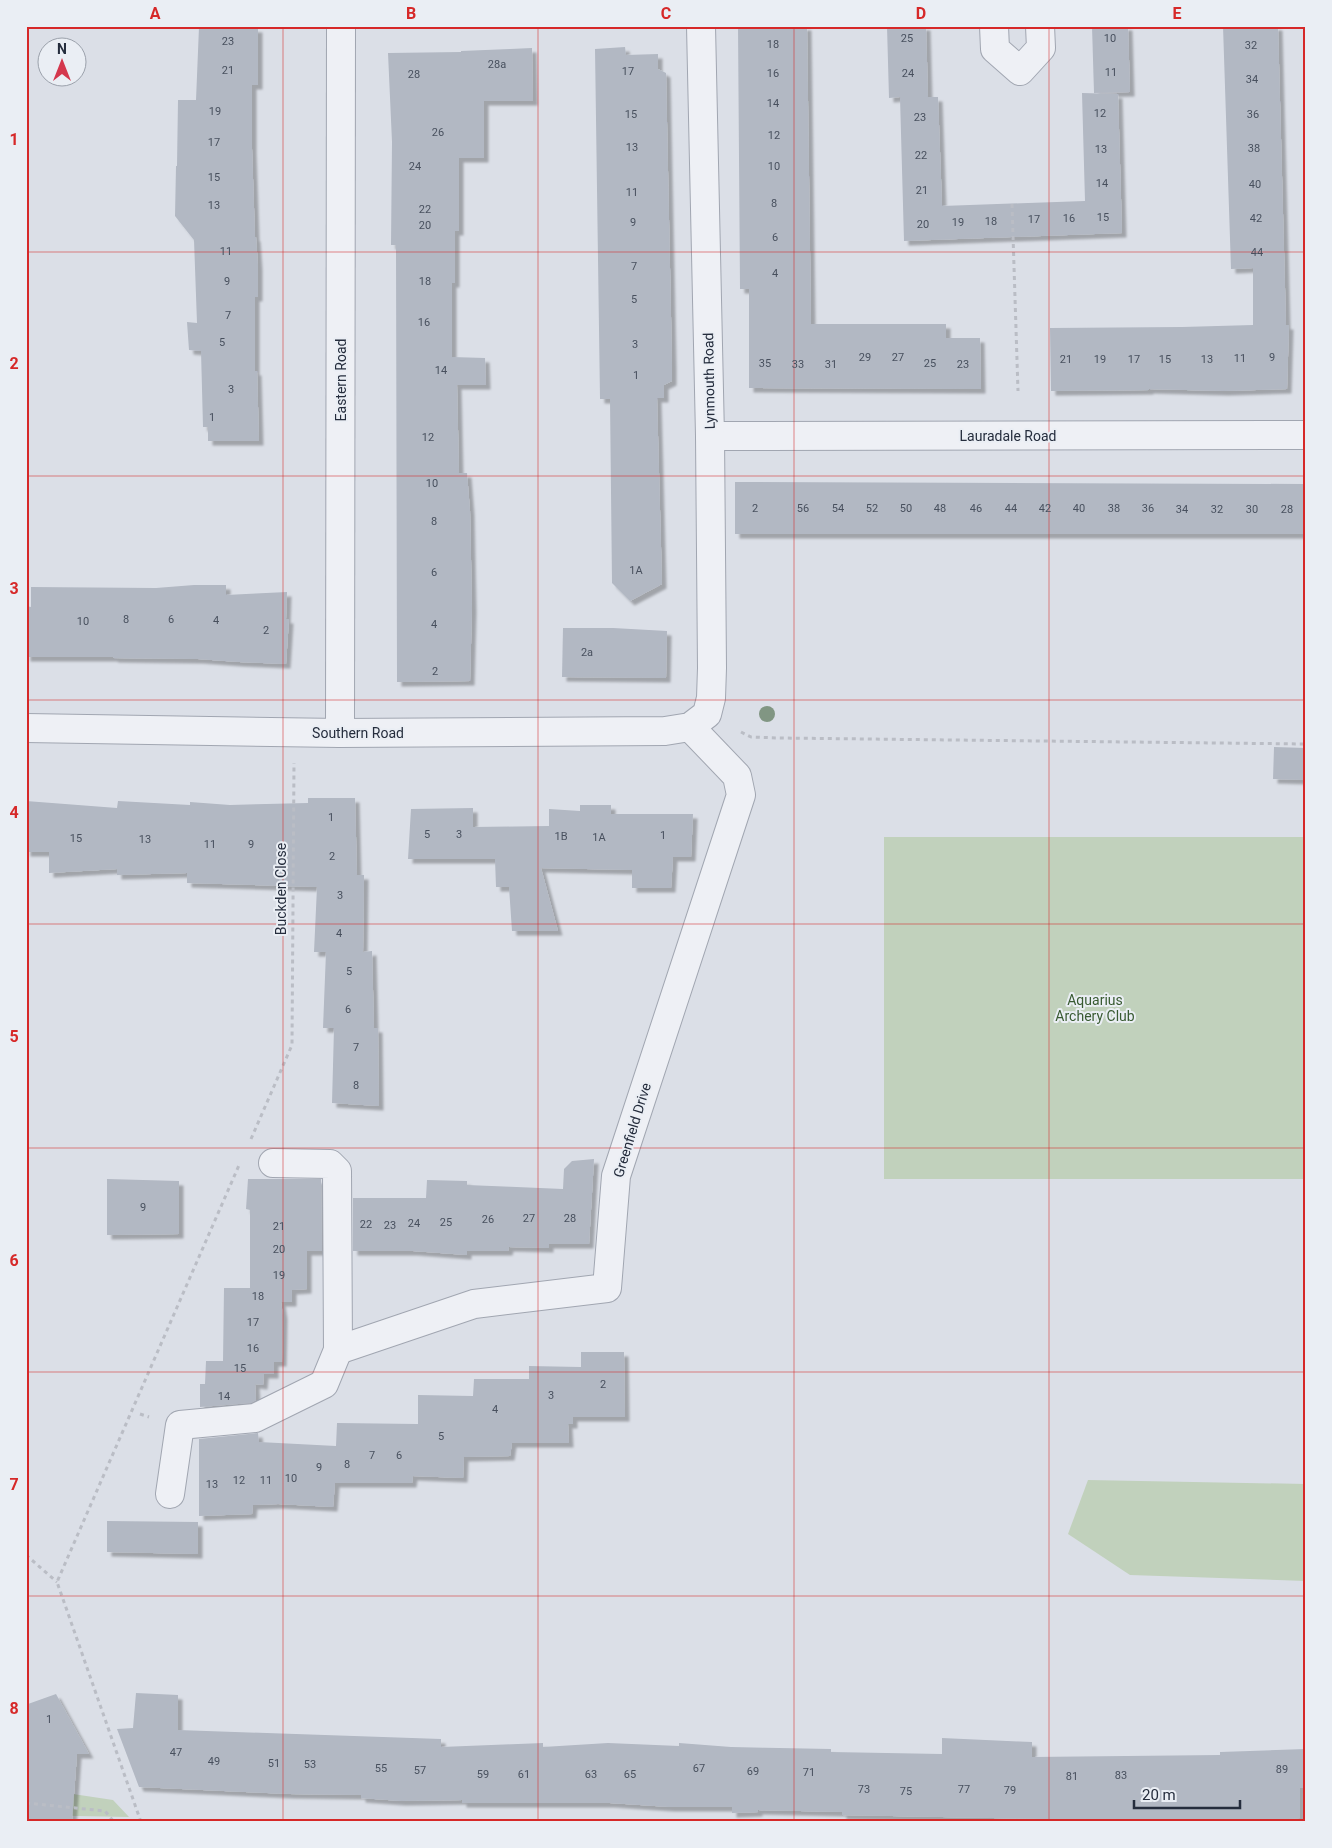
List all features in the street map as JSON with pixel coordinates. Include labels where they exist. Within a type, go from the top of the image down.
[{"type":"street","name":"Eastern Road","points":[[340,733],[341,26]]},
{"type":"street","name":"Lynmouth Road","points":[[699,720],[711,698],[712,668],[710,436],[701,26]]},
{"type":"street","points":[[994,26],[995,49],[1020,71],[1041,48],[1040,26]]},
{"type":"street","name":"Lauradale Road","points":[[710,436],[1306,435]]},
{"type":"street","name":"Southern Road","points":[[26,728],[340,733],[665,731],[699,720]]},
{"type":"street","name":"Greenfield Drive","points":[[338,1350],[474,1304],[607,1288],[616,1176],[741,795],[737,776],[699,720]]},
{"type":"street","points":[[170,1494],[180,1425],[255,1418],[324,1384],[338,1350],[337,1171],[330,1164],[272,1163]]},
{"type":"path","points":[[1012,204],[1018,391]]},
{"type":"path","points":[[699,720],[751,736],[1306,744]]},
{"type":"path","name":"Buckden Close","points":[[292,1045],[294,732]]},
{"type":"path","points":[[26,1555],[57,1582]]},
{"type":"path","points":[[26,1803],[105,1811],[114,1822]]},
{"type":"green space","name":"Aquarius Archery Club","points":[[884,837],[1306,837],[1306,1179],[884,1179]]},
{"type":"green space","points":[[1088,1480],[1306,1484],[1306,1581],[1130,1575],[1068,1534]]},
{"type":"green space","points":[[26,1787],[113,1800],[129,1817],[26,1815]]},
{"type":"building","points":[[738,26],[807,26],[811,324],[946,324],[946,338],[980,338],[981,389],[749,388],[749,289],[740,289]]},
{"type":"building","points":[[887,26],[926,26],[928,97],[938,97],[942,206],[1085,201],[1082,93],[1118,94],[1122,233],[904,241],[900,97],[889,98]]},
{"type":"building","points":[[1092,26],[1128,26],[1130,92],[1094,93]]},
{"type":"building","points":[[1223,26],[1278,26],[1286,325],[1289,325],[1287,389],[1051,391],[1050,328],[1253,325],[1253,268],[1231,269]]},
{"type":"building","points":[[199,27],[258,28],[258,85],[252,85],[252,149],[255,237],[258,266],[258,297],[255,297],[255,371],[257,371],[259,441],[208,441],[208,427],[203,427],[201,351],[189,350],[187,322],[197,323],[194,240],[175,216],[178,100],[196,100]]},
{"type":"building","points":[[625,47],[626,55],[658,54],[658,69],[666,73],[672,365],[672,381],[664,385],[664,398],[657,398],[662,584],[630,601],[612,583],[610,399],[600,399],[595,49]]},
{"type":"building","points":[[532,48],[533,101],[484,101],[484,158],[459,158],[459,231],[455,231],[455,283],[452,283],[452,357],[485,358],[486,385],[457,385],[459,473],[467,473],[470,511],[472,608],[470,681],[397,682],[396,245],[391,245],[392,142],[388,53],[461,52]]},
{"type":"building","points":[[735,482],[1306,484],[1306,534],[735,534]]},
{"type":"building","points":[[226,585],[226,595],[287,592],[286,619],[289,619],[286,664],[198,659],[26,657],[26,606],[31,607],[31,587],[156,588]]},
{"type":"building","points":[[563,628],[667,631],[666,678],[562,677]]},
{"type":"building","points":[[1274,747],[1306,748],[1306,780],[1273,779]]},
{"type":"building","points":[[308,798],[355,798],[357,875],[364,875],[363,952],[372,951],[374,1028],[378,1028],[379,1106],[332,1103],[334,1028],[323,1028],[326,952],[314,952],[317,887],[187,883],[187,873],[117,875],[117,869],[49,873],[49,852],[26,852],[26,801],[117,808],[118,801],[190,805],[190,802],[230,805],[308,803]]},
{"type":"building","points":[[580,805],[611,805],[611,814],[693,814],[691,857],[673,857],[671,888],[632,888],[632,870],[541,868],[558,931],[512,931],[509,887],[496,887],[495,859],[408,859],[411,809],[473,808],[473,827],[549,826],[549,809],[580,811]]},
{"type":"building","points":[[594,1159],[589,1244],[549,1244],[549,1248],[509,1247],[508,1251],[467,1251],[467,1255],[413,1251],[353,1251],[353,1198],[426,1198],[427,1180],[467,1181],[467,1185],[563,1189],[564,1169],[572,1161]]},
{"type":"building","points":[[107,1179],[179,1181],[179,1234],[107,1235]]},
{"type":"building","points":[[248,1179],[321,1179],[322,1251],[307,1251],[307,1289],[292,1290],[292,1302],[281,1302],[283,1315],[282,1362],[274,1362],[274,1374],[264,1374],[263,1385],[255,1384],[256,1400],[251,1403],[200,1407],[200,1384],[205,1384],[206,1361],[223,1361],[224,1288],[250,1288],[250,1210],[246,1209]]},
{"type":"building","points":[[581,1352],[624,1352],[625,1417],[573,1417],[573,1424],[568,1424],[569,1443],[512,1443],[510,1456],[464,1457],[463,1478],[413,1476],[412,1483],[335,1483],[333,1507],[278,1504],[253,1505],[252,1514],[199,1516],[199,1439],[258,1433],[259,1442],[336,1446],[337,1423],[418,1424],[418,1395],[473,1396],[474,1379],[529,1379],[529,1366],[581,1367]]},
{"type":"building","points":[[107,1521],[198,1522],[198,1554],[107,1552]]},
{"type":"building","points":[[136,1693],[178,1695],[178,1730],[441,1739],[441,1747],[543,1743],[543,1747],[608,1743],[679,1746],[679,1743],[731,1747],[831,1749],[831,1752],[942,1754],[942,1738],[1032,1742],[1032,1757],[1220,1755],[1220,1752],[1306,1749],[1306,1788],[1300,1788],[1300,1818],[1246,1822],[1045,1822],[1045,1819],[842,1815],[842,1812],[758,1810],[758,1812],[732,1813],[732,1807],[670,1807],[610,1803],[462,1803],[462,1800],[401,1801],[361,1798],[361,1795],[290,1794],[139,1787],[117,1729],[133,1728]]},
{"type":"building","points":[[56,1694],[89,1754],[77,1754],[72,1822],[26,1822],[28,1704]]}]
